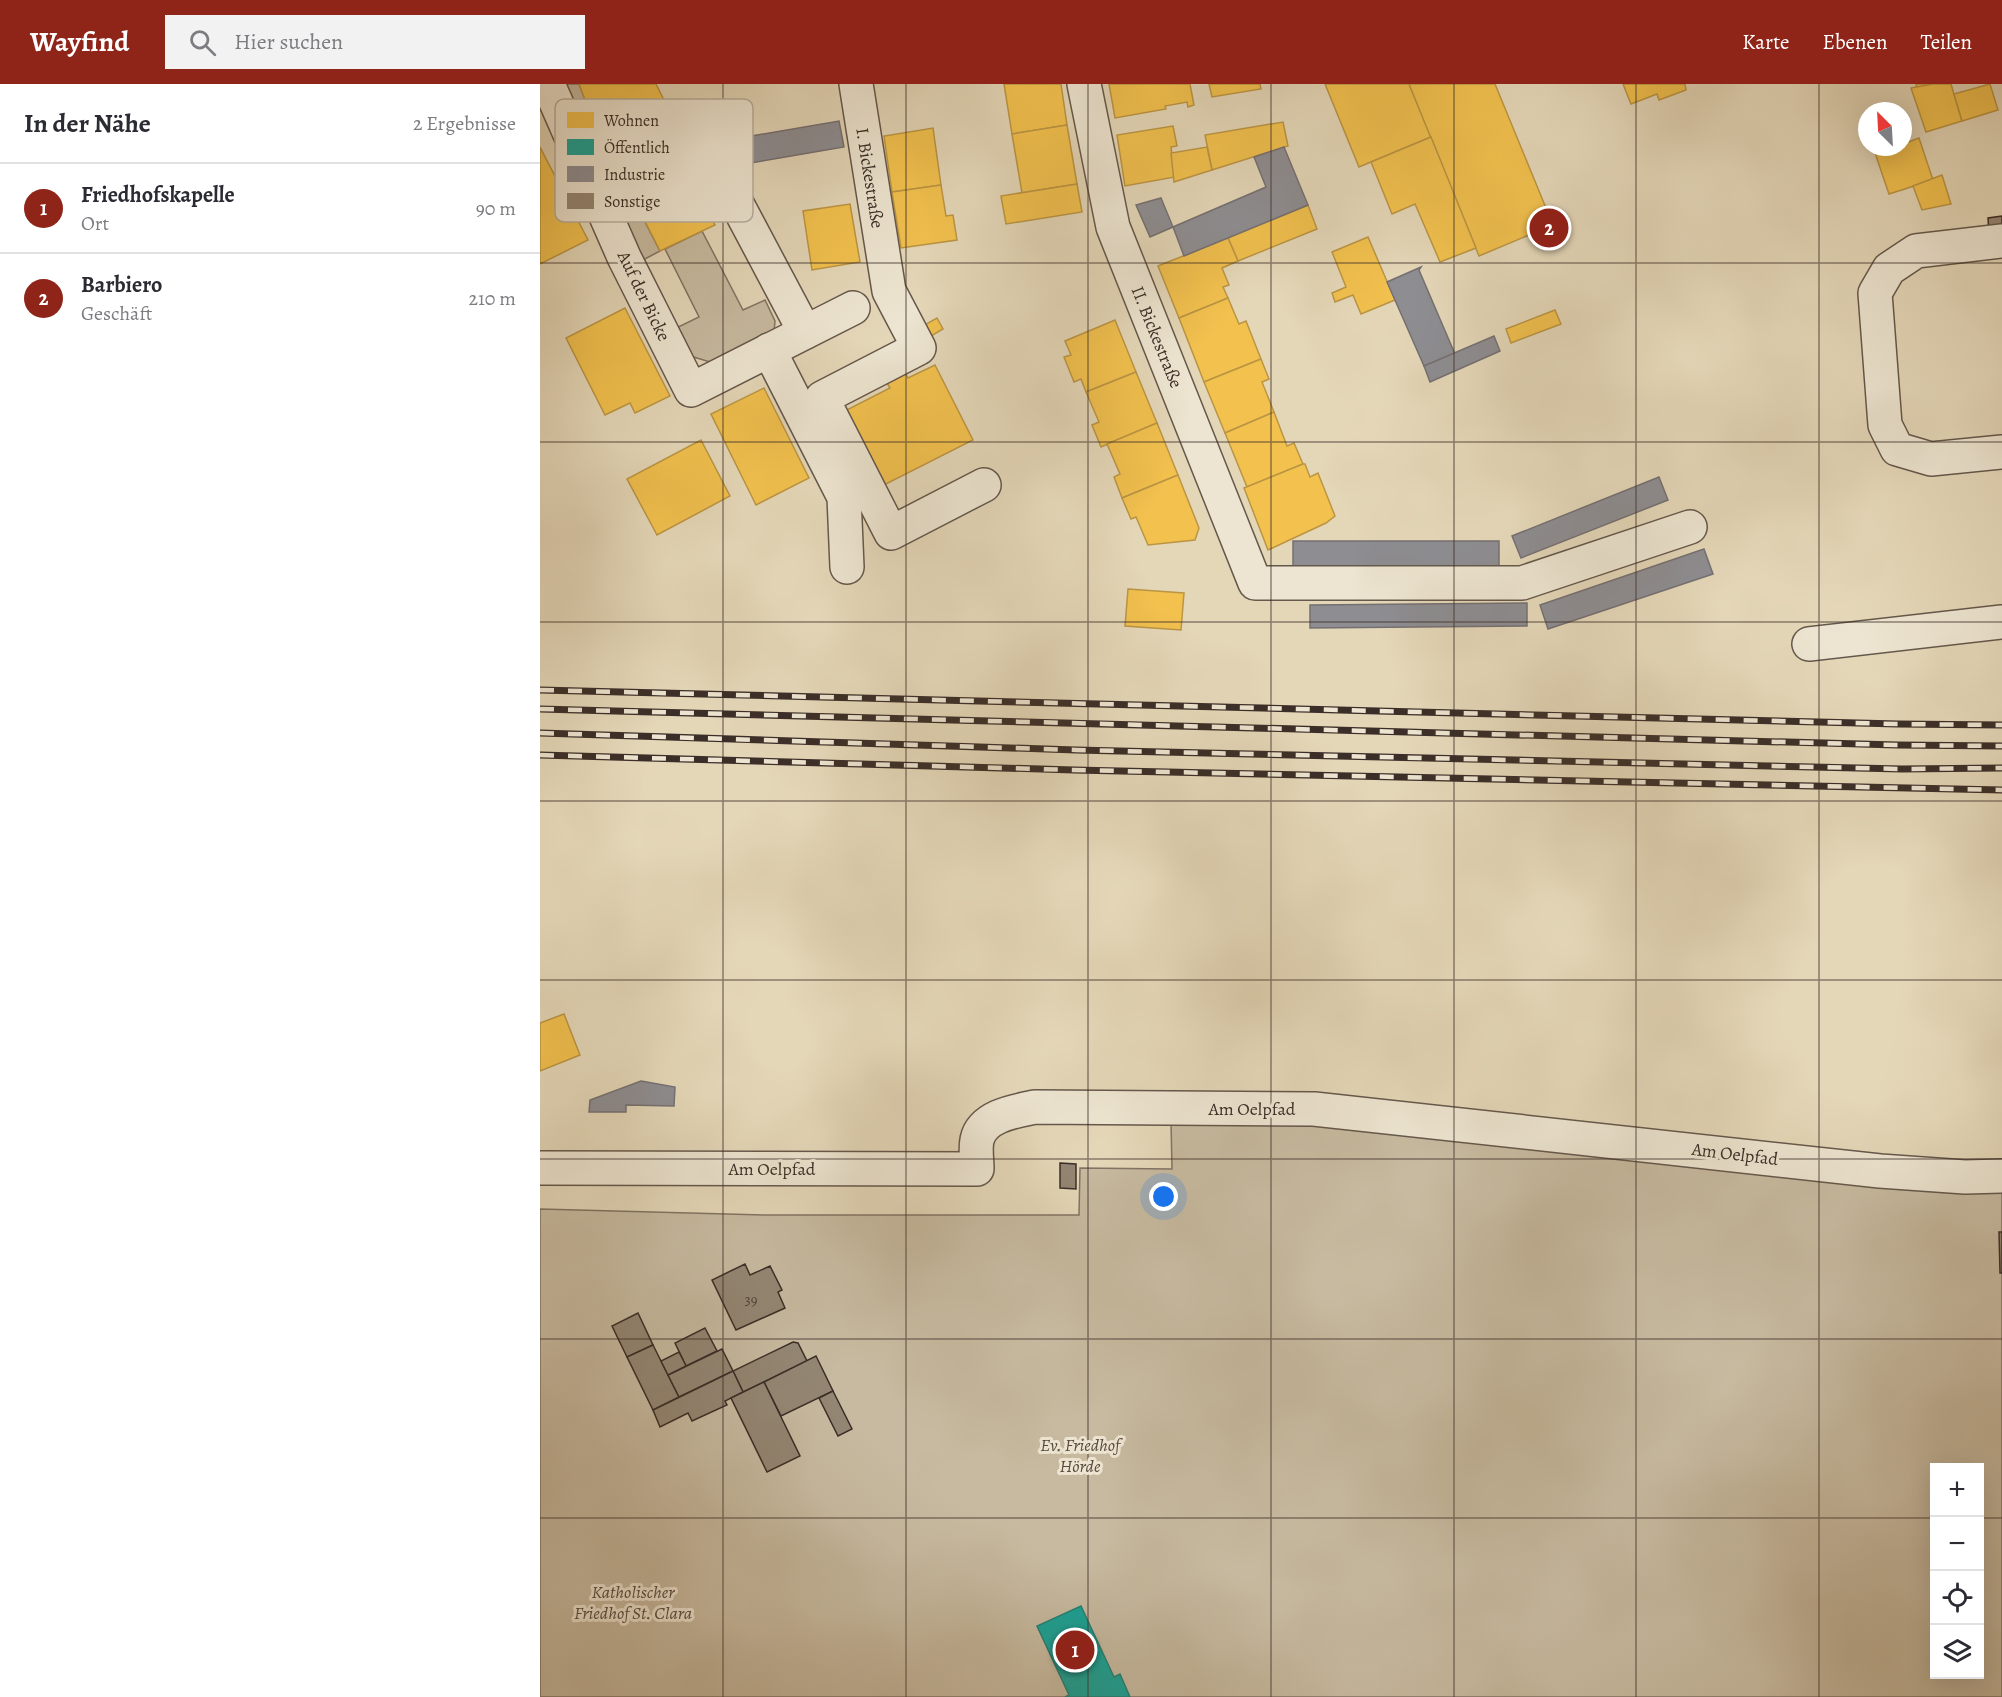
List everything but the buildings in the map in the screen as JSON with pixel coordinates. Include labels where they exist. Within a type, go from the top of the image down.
[{"type":"street","name":"Auf der Bicke","points":[[548,84],[555,100]]},
{"type":"street","name":"I. Bickestraße","points":[[855,84],[889,291],[919,348],[822,398],[891,533],[984,485]]},
{"type":"street","name":"II. Bickestraße","points":[[1084,84],[1113,227],[1255,583],[1522,583],[1690,527]]},
{"type":"street","name":"Auf der Bicke","points":[[609,222],[691,390],[853,308]]},
{"type":"street","points":[[747,222],[805,332]]},
{"type":"street","points":[[2002,241],[1916,251],[1889,269],[1875,293],[1885,425],[1897,449],[1931,459],[2002,452]]},
{"type":"street","points":[[769,350],[844,497],[847,567]]},
{"type":"street","points":[[1809,644],[2002,622]]},
{"type":"street","name":"Am Oelpfad","points":[[540,1168],[977,1169],[976,1140],[989,1122],[1011,1112],[1035,1107],[1303,1109],[1880,1171],[1965,1177],[2002,1176]]},
{"type":"green space","points":[[560,84],[579,84],[585,99],[567,99]]},
{"type":"green space","points":[[625,222],[645,222],[660,251],[643,260]]},
{"type":"green space","points":[[702,231],[743,310],[765,300],[775,321],[774,332],[710,362],[687,355],[672,330],[699,317],[665,249]]},
{"type":"green space","name":"Ev. Friedhof Hörde","points":[[1171,1121],[1395,1127],[2002,1187],[2002,1697],[540,1697],[540,1209],[765,1215],[1079,1215],[1080,1168],[1172,1169]]},
{"type":"railway","points":[[540,690],[2002,725]]},
{"type":"railway","points":[[540,709],[2002,746]]},
{"type":"railway","points":[[540,733],[1076,750],[1902,769],[2002,768]]},
{"type":"railway","points":[[540,755],[1074,770],[2002,790]]},
{"type":"place","name":"Barbiero","points":[[1549,228]]},
{"type":"place","name":"Friedhofskapelle","points":[[1075,1650]]},
{"type":"park label","name":"Katholischer Friedhof St. Clara","points":[[633,1602]]}]
